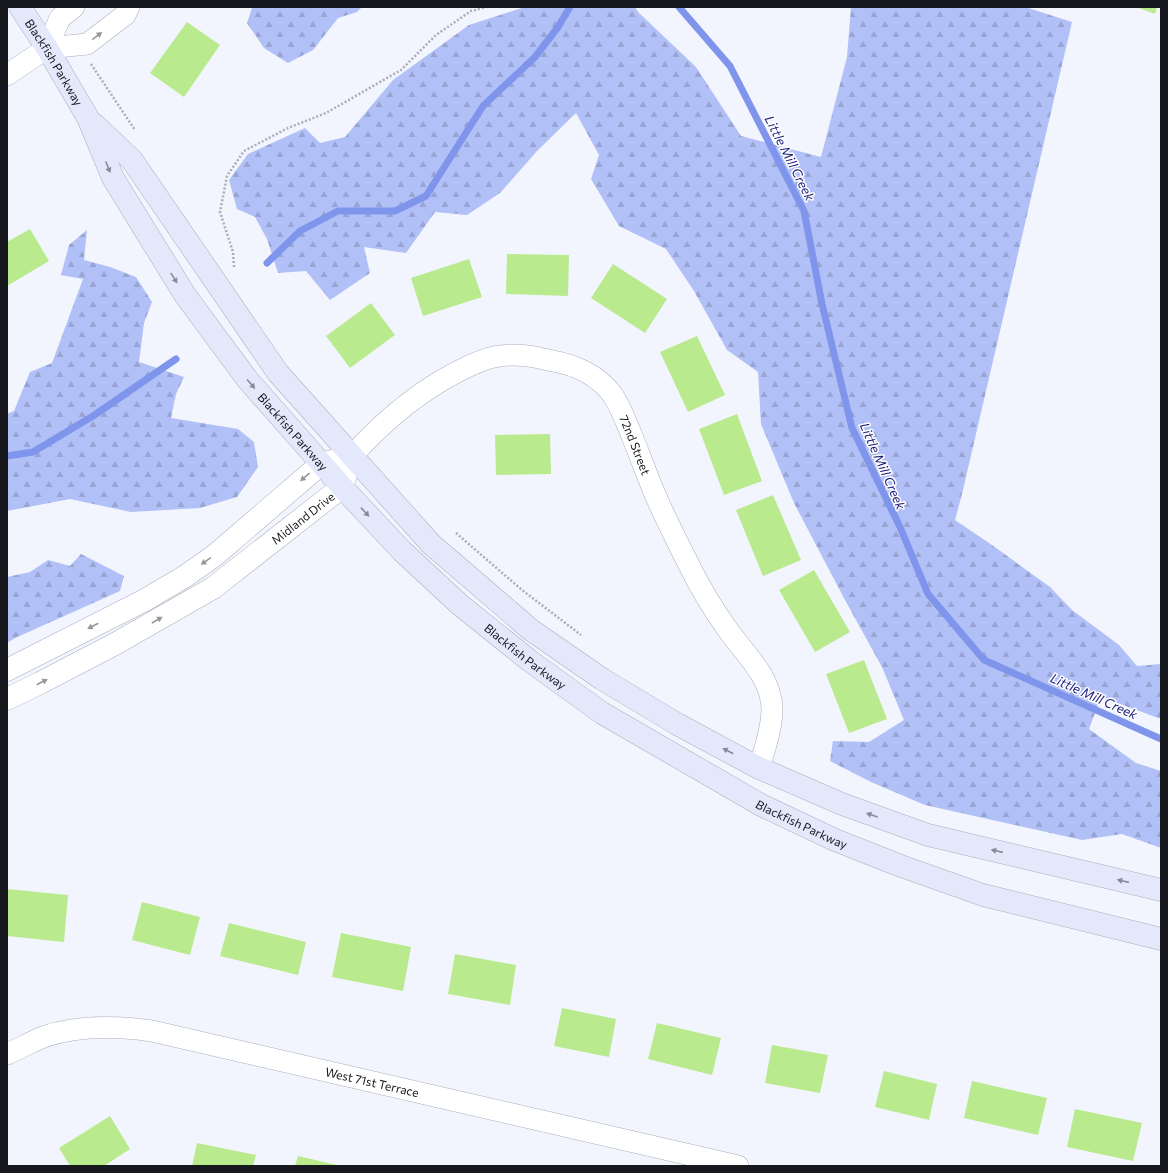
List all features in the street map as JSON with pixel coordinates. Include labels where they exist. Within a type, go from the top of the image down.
[{"type":"main road","name":"Blackfish Parkway","points":[[20,7],[47,48],[88,118],[113,178],[185,295],[247,379],[342,487],[408,556],[459,604],[530,661],[602,713],[761,805],[835,840],[901,866],[983,895],[1161,939]]},
{"type":"main road","name":"Blackfish Parkway","points":[[88,118],[132,160],[278,374],[431,544],[531,630],[602,679],[677,724],[758,768],[842,804],[928,834],[1161,890]]},
{"type":"street","points":[[47,48],[60,18],[74,7]]},
{"type":"street","points":[[7,74],[47,48],[87,44],[125,15],[129,7]]},
{"type":"street","name":"72nd Street","points":[[352,456],[388,421],[430,387],[452,374],[478,362],[499,356],[518,355],[563,363],[581,370],[597,379],[611,393],[622,411],[658,503],[698,583],[728,630],[762,676],[765,683],[772,706],[771,721],[768,737],[758,768]]},
{"type":"street","points":[[7,670],[145,600],[184,577],[214,556],[322,464],[352,456]]},
{"type":"street","name":"Midland Drive","points":[[7,699],[115,644],[213,588],[342,487],[352,456]]},
{"type":"street","name":"West 71st Terrace","points":[[7,1054],[43,1038],[66,1031],[103,1027],[125,1027],[152,1031],[738,1166]]},
{"type":"path","points":[[234,272],[233,252],[220,212],[226,176],[244,151],[288,128],[326,113],[395,74],[401,70],[436,35],[471,11],[486,7]]},
{"type":"path","points":[[78,45],[139,136]]},
{"type":"path","points":[[452,530],[522,590],[582,636]]},
{"type":"green space","points":[[362,7],[357,12],[338,18],[313,50],[288,63],[264,48],[247,23],[252,8]]},
{"type":"green space","points":[[525,7],[635,7],[638,12],[696,67],[741,136],[821,157],[847,57],[851,7],[1025,7],[1072,22],[955,520],[1050,587],[1072,610],[1119,645],[1137,666],[1161,664],[1161,719],[1101,697],[1089,729],[1136,763],[1161,771],[1161,848],[1122,834],[1082,840],[925,805],[871,782],[830,761],[833,741],[869,742],[904,720],[882,667],[794,503],[761,424],[758,372],[727,350],[694,291],[666,249],[619,226],[591,179],[599,155],[576,113],[537,151],[500,193],[467,215],[435,212],[406,253],[364,247],[370,273],[330,300],[306,271],[278,273],[267,239],[255,217],[237,209],[229,180],[248,154],[305,128],[320,143],[345,137],[393,80],[469,25]]},
{"type":"green space","points":[[87,230],[84,260],[110,267],[136,277],[152,302],[144,323],[139,362],[184,377],[176,394],[171,418],[238,429],[254,442],[258,467],[237,497],[200,508],[131,512],[70,499],[7,511],[7,414],[14,411],[30,372],[52,363],[83,279],[61,275],[69,245]]},
{"type":"green space","points":[[81,554],[124,576],[120,591],[7,643],[7,577],[30,572],[48,560],[70,566]]},
{"type":"building","points":[[1136,7],[1157,7],[1155,14]]},
{"type":"building","points":[[187,22],[220,45],[184,97],[150,73]]},
{"type":"building","points":[[30,229],[49,261],[7,286],[7,242]]},
{"type":"building","points":[[507,254],[569,255],[568,296],[506,294]]},
{"type":"building","points":[[469,259],[482,297],[423,316],[411,278]]},
{"type":"building","points":[[613,264],[667,299],[645,333],[591,298]]},
{"type":"building","points":[[371,303],[395,335],[350,368],[326,336]]},
{"type":"building","points":[[697,336],[725,395],[688,412],[660,352]]},
{"type":"building","points":[[737,414],[762,481],[724,495],[699,429]]},
{"type":"building","points":[[550,434],[551,474],[496,475],[495,435]]},
{"type":"building","points":[[773,495],[801,560],[763,576],[736,510]]},
{"type":"building","points":[[814,570],[850,632],[815,652],[779,590]]},
{"type":"building","points":[[864,660],[887,719],[849,733],[826,674]]},
{"type":"building","points":[[7,889],[68,895],[64,942],[7,936]]},
{"type":"building","points":[[142,902],[200,917],[190,955],[132,940]]},
{"type":"building","points":[[229,923],[306,942],[298,975],[220,956]]},
{"type":"building","points":[[341,933],[411,947],[403,991],[332,977]]},
{"type":"building","points":[[455,954],[516,965],[510,1005],[448,994]]},
{"type":"building","points":[[562,1008],[616,1019],[609,1057],[554,1046]]},
{"type":"building","points":[[657,1023],[721,1038],[712,1075],[648,1059]]},
{"type":"building","points":[[772,1045],[828,1055],[820,1093],[765,1083]]},
{"type":"building","points":[[884,1071],[937,1084],[929,1120],[875,1107]]},
{"type":"building","points":[[972,1081],[1047,1098],[1038,1135],[964,1118]]},
{"type":"building","points":[[1075,1109],[1142,1123],[1133,1161],[1067,1147]]},
{"type":"building","points":[[110,1116],[130,1149],[104,1166],[70,1166],[59,1148]]},
{"type":"building","points":[[197,1143],[256,1155],[253,1166],[192,1166]]},
{"type":"building","points":[[298,1156],[337,1165],[337,1166],[295,1166]]},
{"type":"waterway","points":[[267,263],[300,231],[338,211],[395,211],[426,196],[483,106],[535,57],[558,27],[570,7]]},
{"type":"waterway","name":"Little Mill Creek","points":[[679,7],[730,66],[804,211],[822,304],[852,428],[900,527],[928,594],[984,660],[1161,739]]},
{"type":"waterway","points":[[7,456],[33,452],[93,416],[176,359]]}]
